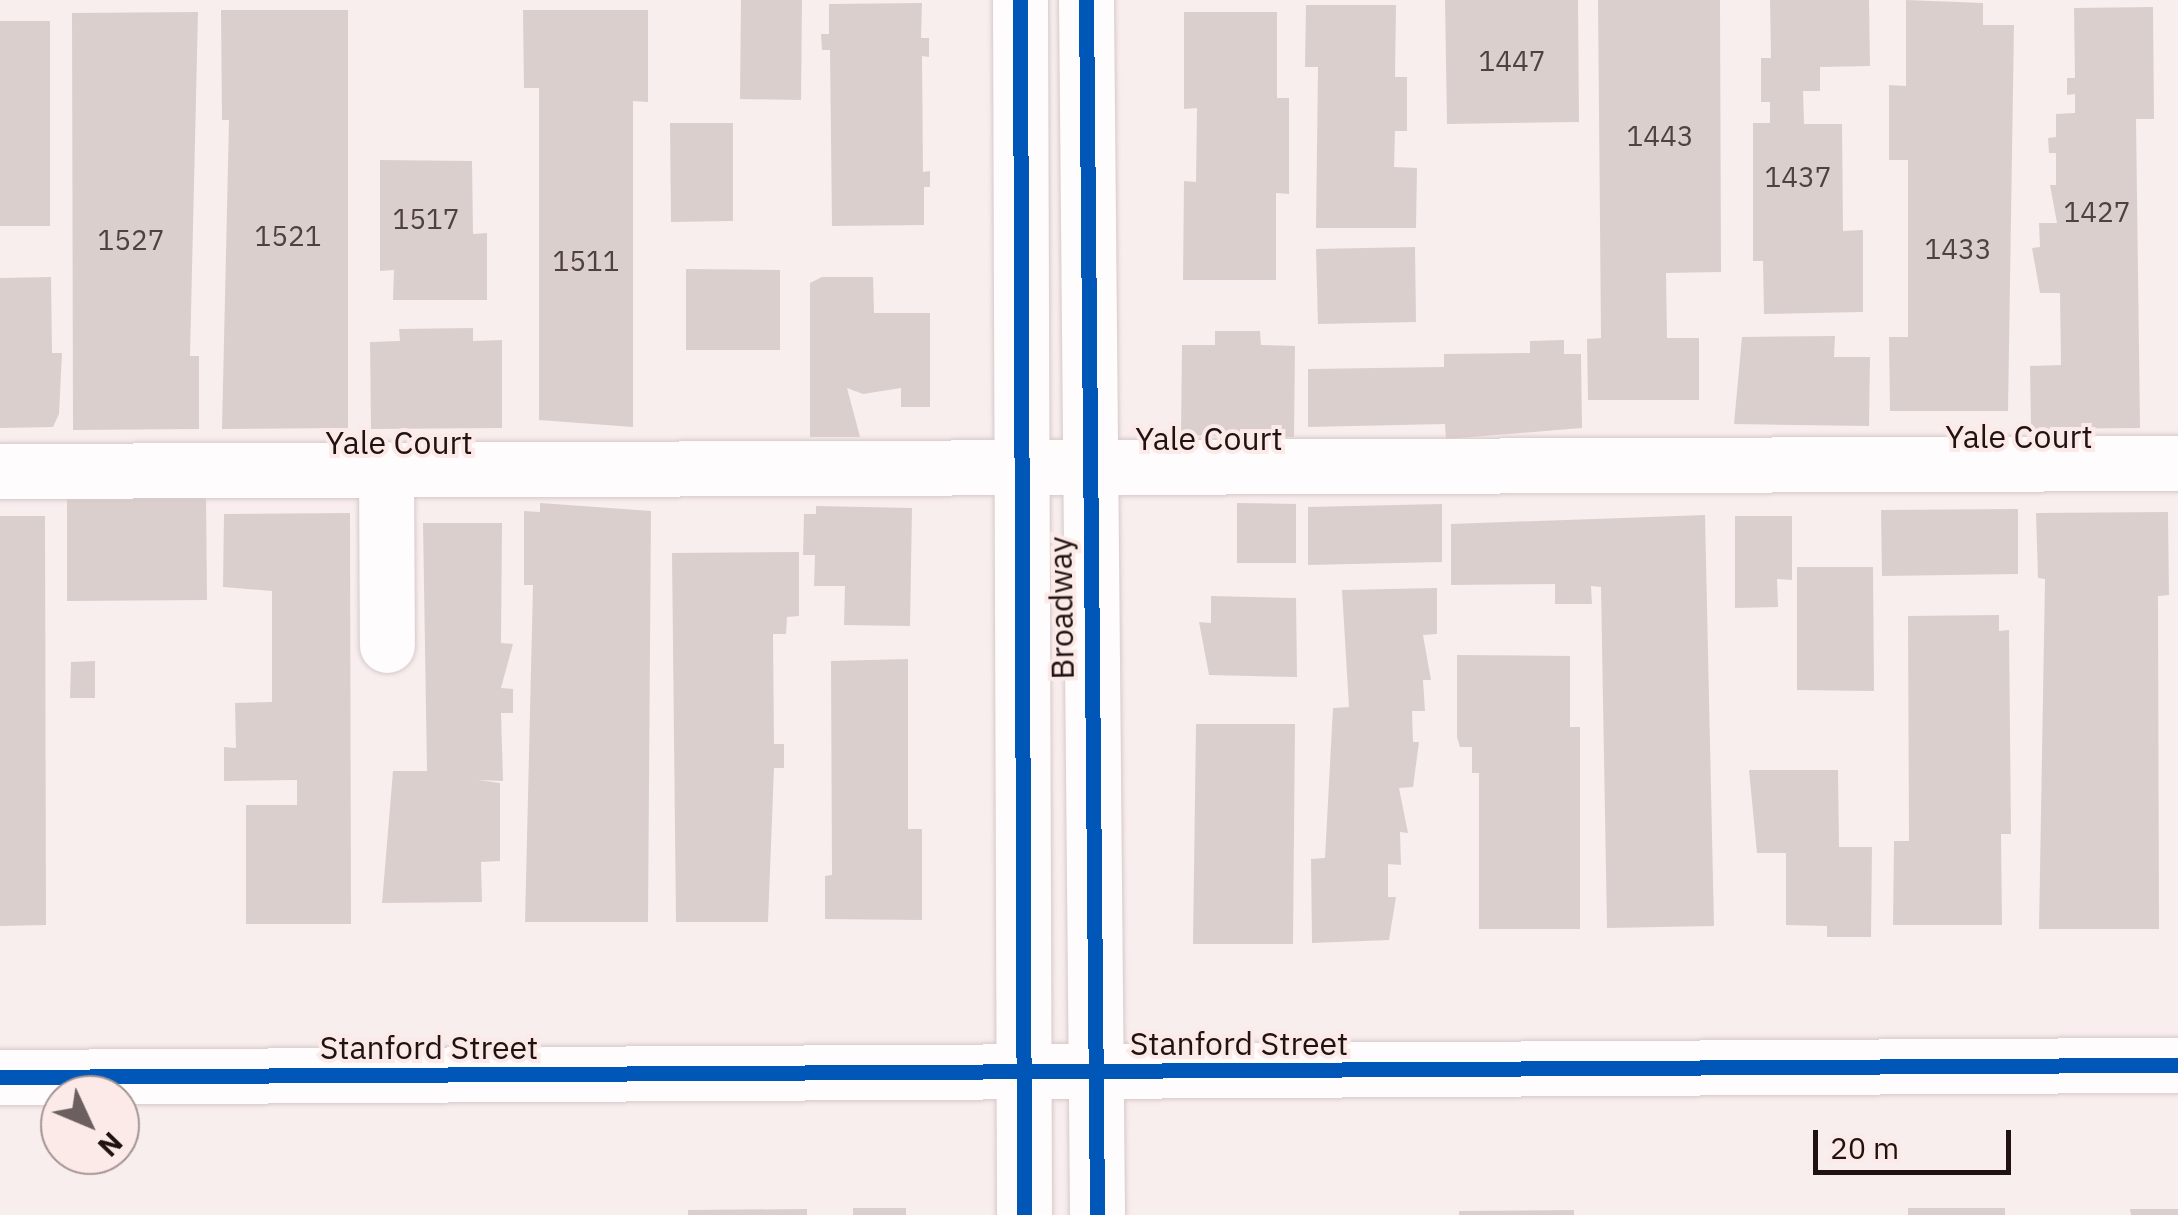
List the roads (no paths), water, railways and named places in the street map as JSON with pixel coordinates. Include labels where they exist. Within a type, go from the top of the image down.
[{"type":"street","name":"Broadway","points":[[1020,0],[1024,1215]]},
{"type":"street","name":"Broadway","points":[[1086,0],[1086,466],[1097,1215]]},
{"type":"street","name":"Yale Court","points":[[0,471],[2178,463]]},
{"type":"street","points":[[386,470],[386,646]]},
{"type":"street","name":"Stanford Street","points":[[0,1077],[2178,1065]]}]
